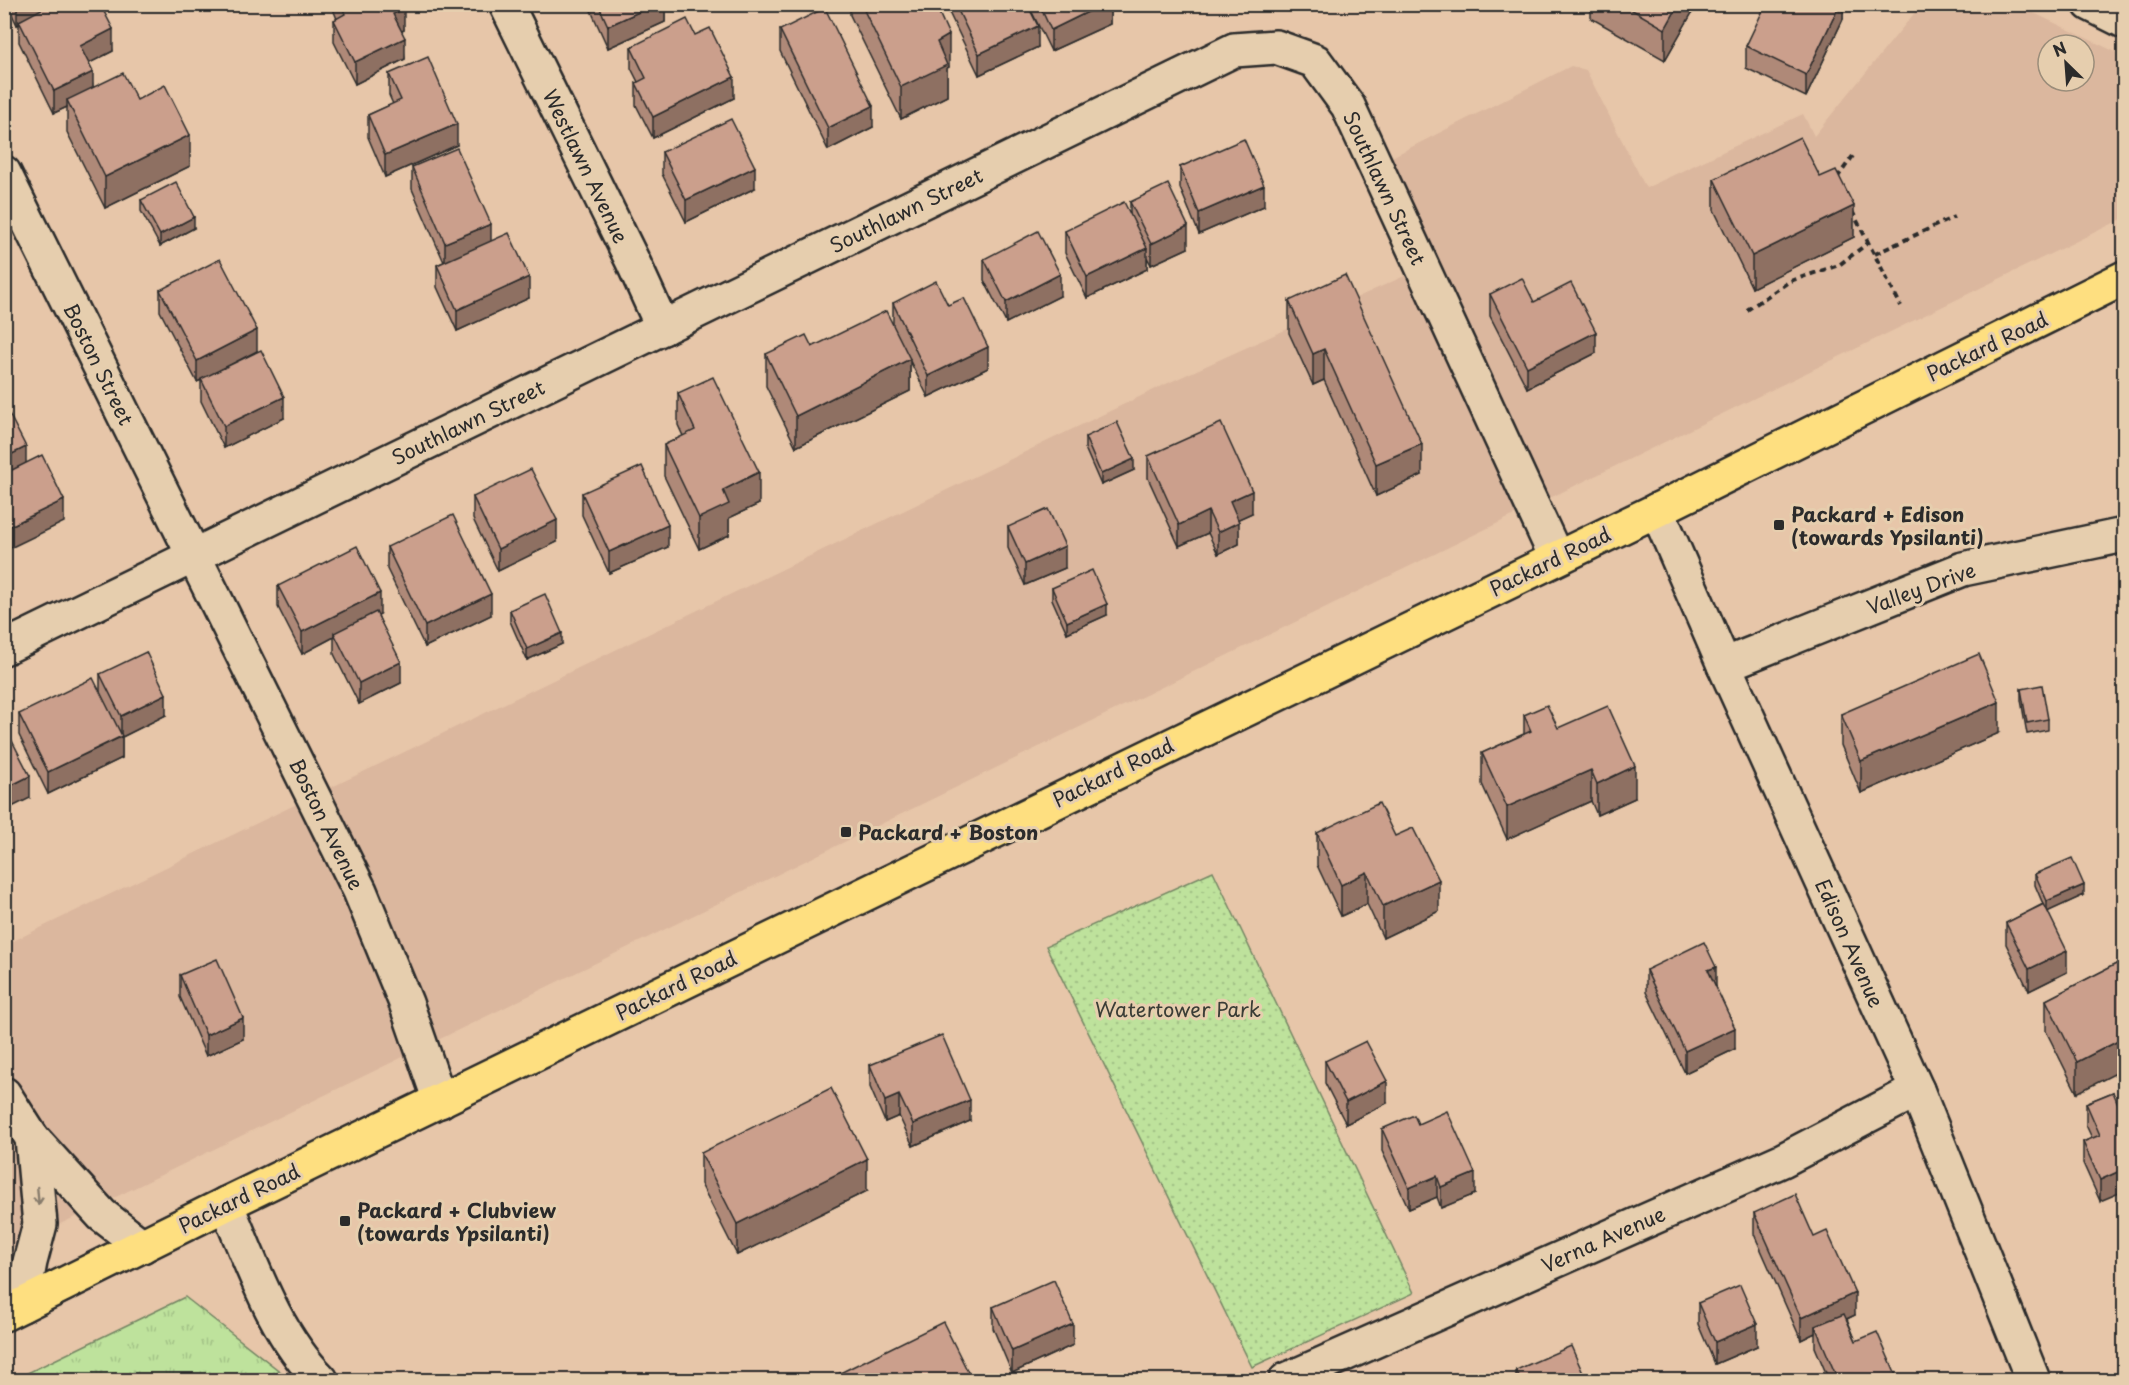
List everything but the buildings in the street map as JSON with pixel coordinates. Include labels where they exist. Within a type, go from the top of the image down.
[{"type":"main road","name":"Packard Road","points":[[13,1310],[226,1204],[1657,510],[2124,278]]},
{"type":"street","name":"Westlawn Avenue","points":[[506,4],[663,328]]},
{"type":"street","points":[[2090,4],[2124,21]]},
{"type":"street","name":"Southlawn Street","points":[[4,648],[1234,50],[1276,47],[1314,61],[1348,106],[1556,557]]},
{"type":"street","name":"Boston Street","points":[[4,173],[194,556]]},
{"type":"street","name":"Edison Avenue","points":[[1657,510],[1724,665],[1917,1090],[2033,1380]]},
{"type":"street","name":"Valley Drive","points":[[1724,665],[1963,569],[2124,536]]},
{"type":"street","name":"Boston Avenue","points":[[194,556],[360,891],[406,1003],[440,1101]]},
{"type":"street","name":"Verna Avenue","points":[[1301,1377],[1783,1160],[1917,1090]]},
{"type":"street","points":[[4,1094],[32,1138],[102,1215],[142,1246]]},
{"type":"street","points":[[13,1310],[30,1262],[40,1224],[32,1138]]},
{"type":"street","points":[[226,1204],[274,1314],[303,1362],[321,1380]]},
{"type":"path","points":[[1835,180],[1853,156]]},
{"type":"path","points":[[1846,201],[1901,306]]},
{"type":"path","points":[[1875,255],[1954,217]]},
{"type":"path","points":[[1747,310],[1790,281],[1839,265],[1868,243]]},
{"type":"shaded area","points":[[1921,5],[2017,5],[2076,33],[2036,33],[2036,93],[2096,93],[2096,43],[2124,56],[2124,218],[5,1251],[5,945],[1166,384],[1431,264],[1382,162],[1571,66],[1586,70],[1646,188],[1803,114],[1814,136]]},
{"type":"green space","name":"Watertower Park","points":[[1213,871],[1414,1293],[1252,1367],[1046,946]]},
{"type":"green space","points":[[185,1297],[291,1380],[13,1380]]},
{"type":"place","name":"Packard + Edison (towards Ypsilanti)","points":[[1779,525]]},
{"type":"place","name":"Packard + Boston","points":[[846,832]]},
{"type":"place","name":"Packard + Clubview (towards Ypsilanti)","points":[[345,1221]]}]
